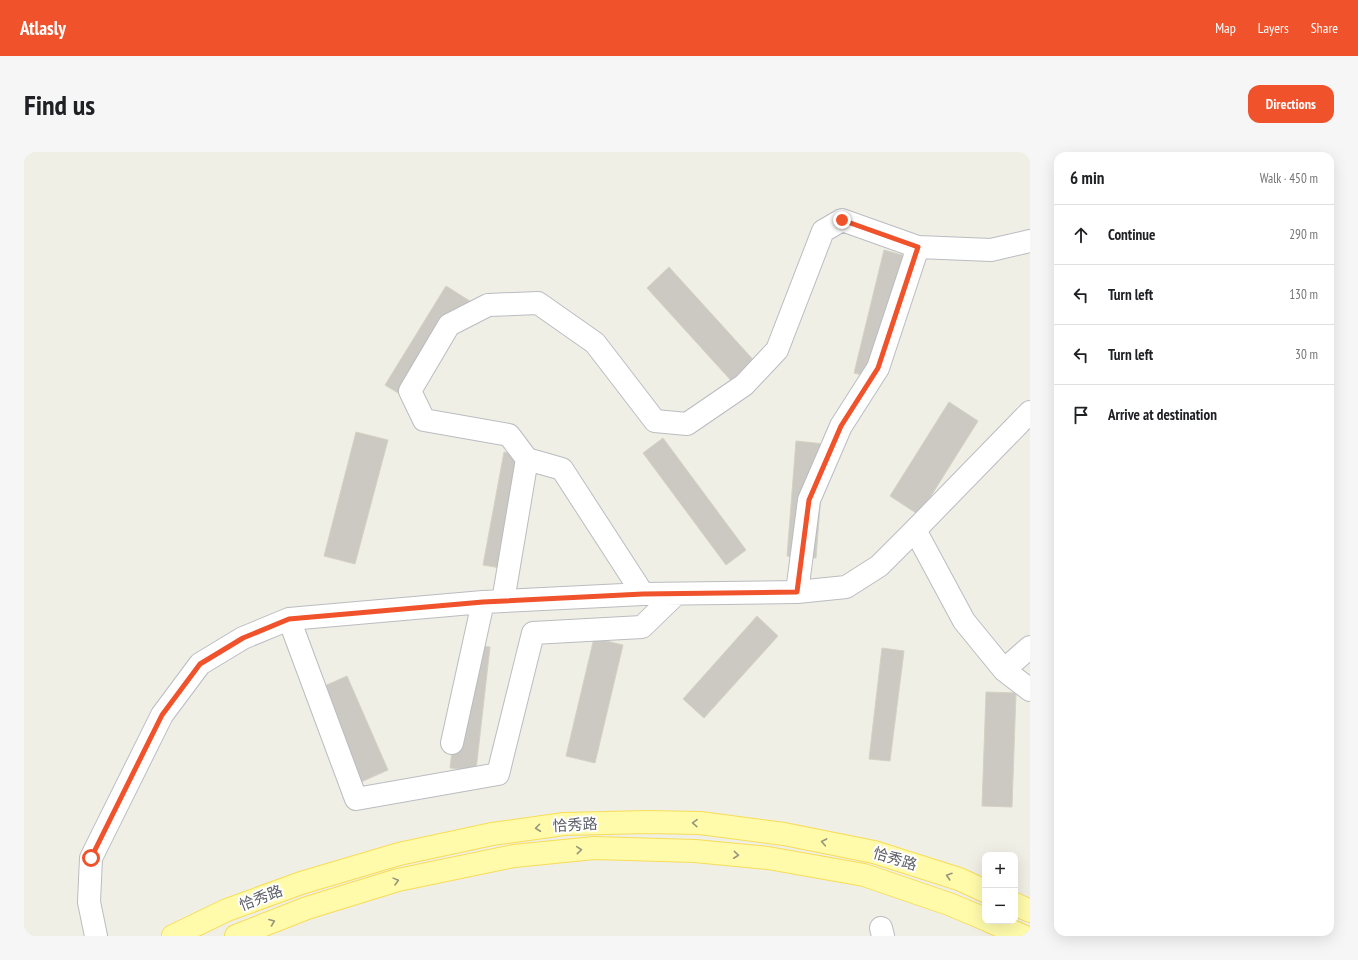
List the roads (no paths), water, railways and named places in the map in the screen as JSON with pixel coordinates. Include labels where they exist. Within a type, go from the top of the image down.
[{"type":"main road","name":"恰秀路","points":[[173,936],[227,910],[301,882],[399,854],[492,834],[564,824],[647,822],[700,823],[784,834],[874,852],[959,879],[982,890]]},
{"type":"main road","points":[[236,936],[307,908],[398,880],[514,856],[594,848],[695,851],[768,858],[857,874],[949,904],[982,918]]},
{"type":"main road","points":[[1018,905],[1030,911]]},
{"type":"main road","points":[[996,924],[1023,936]]},
{"type":"street","points":[[643,594],[562,469],[527,459],[509,435],[424,420],[410,391],[449,325],[488,305],[538,303],[595,343],[655,421],[687,424],[744,386],[777,350],[823,231],[842,220],[918,247],[991,250],[1030,241]]},
{"type":"street","points":[[797,592],[809,500],[841,426],[878,368],[918,247]]},
{"type":"street","points":[[96,936],[89,902],[91,858],[162,715],[200,664],[243,638],[289,619],[493,602],[643,594],[797,592],[846,587],[879,566],[1030,412]]},
{"type":"street","points":[[452,743],[493,602],[527,459]]},
{"type":"street","points":[[915,530],[964,621],[1004,670],[1030,690]]},
{"type":"street","points":[[289,619],[356,800],[498,774],[533,633],[642,627],[676,594]]},
{"type":"street","points":[[1004,670],[1030,647]]}]
